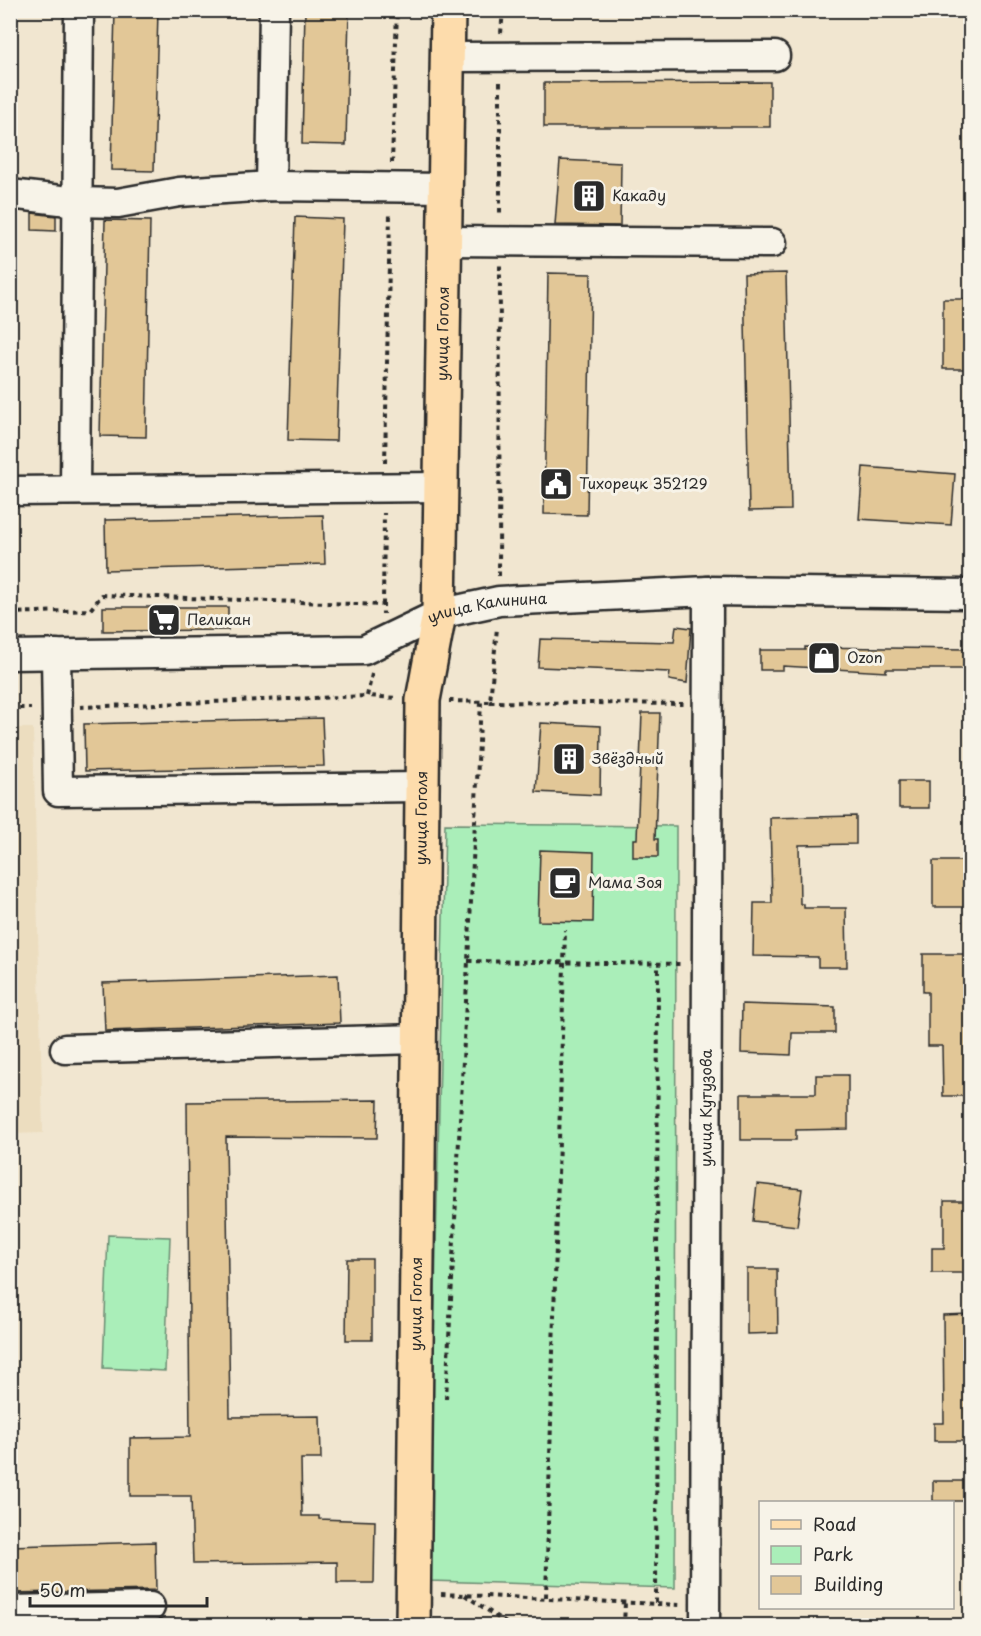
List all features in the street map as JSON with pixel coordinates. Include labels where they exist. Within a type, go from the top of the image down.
[{"type":"main road","name":"улица Гоголя","points":[[413,1626],[423,700],[440,614],[448,10]]},
{"type":"street","points":[[75,490],[79,10]]},
{"type":"street","points":[[271,186],[274,10]]},
{"type":"street","points":[[448,57],[775,56]]},
{"type":"street","points":[[10,194],[77,202],[118,203],[179,192],[271,186],[446,188]]},
{"type":"street","points":[[445,241],[772,243]]},
{"type":"street","points":[[10,491],[441,487]]},
{"type":"street","name":"улица Калинина","points":[[10,655],[364,650],[440,614],[499,601],[708,591],[970,594]]},
{"type":"street","name":"улица Кутузова","points":[[705,1616],[708,591]]},
{"type":"street","points":[[56,654],[57,791],[422,787]]},
{"type":"street","points":[[64,1049],[419,1039]]},
{"type":"street","points":[[10,1610],[150,1607]]},
{"type":"path","points":[[383,605],[391,188],[397,10]]},
{"type":"path","points":[[499,601],[500,57],[503,10]]},
{"type":"path","points":[[10,708],[367,696]]},
{"type":"path","points":[[446,1402],[481,702]]},
{"type":"path","points":[[490,702],[706,704]]},
{"type":"path","points":[[546,1597],[565,930]]},
{"type":"path","points":[[468,961],[564,960],[706,964]]},
{"type":"path","points":[[656,1603],[658,963]]},
{"type":"path","points":[[436,1593],[656,1603],[705,1616]]},
{"type":"path","points":[[464,1594],[509,1625],[530,1626]]},
{"type":"path","points":[[624,1626],[625,1602]]},
{"type":"shaded area","points":[[11,728],[33,728],[43,1133],[11,1134]]},
{"type":"green space","points":[[445,824],[676,826],[675,1588],[429,1581]]},
{"type":"green space","points":[[108,1235],[170,1237],[165,1371],[103,1368]]},
{"type":"building","points":[[115,10],[158,10],[154,171],[111,170]]},
{"type":"building","points":[[305,10],[349,10],[346,145],[302,144]]},
{"type":"building","points":[[770,82],[770,127],[544,127],[544,83]]},
{"type":"building","name":"Какаду","points":[[560,160],[621,163],[620,226],[555,225]]},
{"type":"building","points":[[32,213],[56,216],[56,231],[32,230]]},
{"type":"building","points":[[295,217],[343,219],[336,441],[288,440]]},
{"type":"building","points":[[105,220],[150,221],[146,437],[100,436]]},
{"type":"building","points":[[548,273],[591,274],[587,515],[544,514]]},
{"type":"building","points":[[786,273],[791,510],[749,511],[744,274]]},
{"type":"building","points":[[943,299],[970,299],[970,369],[943,369]]},
{"type":"building","points":[[863,467],[955,474],[951,525],[859,519]]},
{"type":"building","points":[[323,515],[325,564],[106,570],[105,520]]},
{"type":"building","points":[[103,607],[228,607],[228,630],[103,631]]},
{"type":"building","points":[[676,626],[691,628],[687,683],[669,680],[670,672],[538,667],[540,639],[674,642]]},
{"type":"building","points":[[805,647],[966,649],[967,669],[886,669],[886,672],[783,666],[783,670],[760,670],[760,650],[805,650]]},
{"type":"building","points":[[642,713],[660,713],[655,839],[658,839],[658,857],[633,857],[633,839],[637,839]]},
{"type":"building","points":[[322,718],[324,766],[85,771],[84,724]]},
{"type":"building","name":"Звёздный","points":[[541,723],[601,726],[600,795],[536,792]]},
{"type":"building","points":[[899,781],[929,781],[929,808],[899,808]]},
{"type":"building","points":[[856,816],[856,844],[799,845],[800,904],[804,904],[804,908],[846,908],[847,967],[818,967],[818,957],[753,956],[754,903],[772,903],[770,818]]},
{"type":"building","points":[[540,850],[594,852],[593,922],[538,921]]},
{"type":"building","points":[[933,861],[968,861],[967,907],[933,907]]},
{"type":"building","points":[[923,954],[968,954],[967,1096],[943,1096],[942,1046],[928,1046],[928,992],[923,992]]},
{"type":"building","points":[[338,975],[340,1023],[105,1031],[103,983]]},
{"type":"building","points":[[742,1004],[835,1007],[835,1033],[792,1033],[791,1055],[741,1053]]},
{"type":"building","points":[[816,1075],[848,1075],[848,1129],[796,1130],[796,1140],[741,1140],[741,1094],[816,1094]]},
{"type":"building","points":[[378,1100],[377,1138],[226,1137],[230,1417],[320,1416],[321,1459],[301,1459],[302,1516],[319,1516],[319,1519],[375,1521],[374,1583],[337,1583],[337,1562],[193,1564],[191,1496],[130,1496],[130,1438],[190,1437],[187,1102]]},
{"type":"building","points":[[757,1184],[802,1189],[797,1226],[753,1221]]},
{"type":"building","points":[[944,1201],[970,1201],[970,1273],[932,1273],[932,1248],[944,1248]]},
{"type":"building","points":[[347,1259],[372,1259],[372,1340],[346,1340]]},
{"type":"building","points":[[747,1269],[777,1269],[778,1333],[747,1334]]},
{"type":"building","points":[[970,1314],[970,1441],[934,1441],[934,1423],[944,1423],[943,1315]]},
{"type":"building","points":[[933,1481],[970,1481],[970,1501],[933,1501]]},
{"type":"building","points":[[155,1542],[156,1590],[10,1593],[10,1546]]},
{"type":"place","name":"Какаду","points":[[589,196]]},
{"type":"place","name":"Тихорецк 352129","points":[[556,484]]},
{"type":"place","name":"Пеликан","points":[[164,620]]},
{"type":"place","name":"Ozon","points":[[824,658]]},
{"type":"place","name":"Звёздный","points":[[569,759]]},
{"type":"place","name":"Мама Зоя","points":[[565,883]]}]
